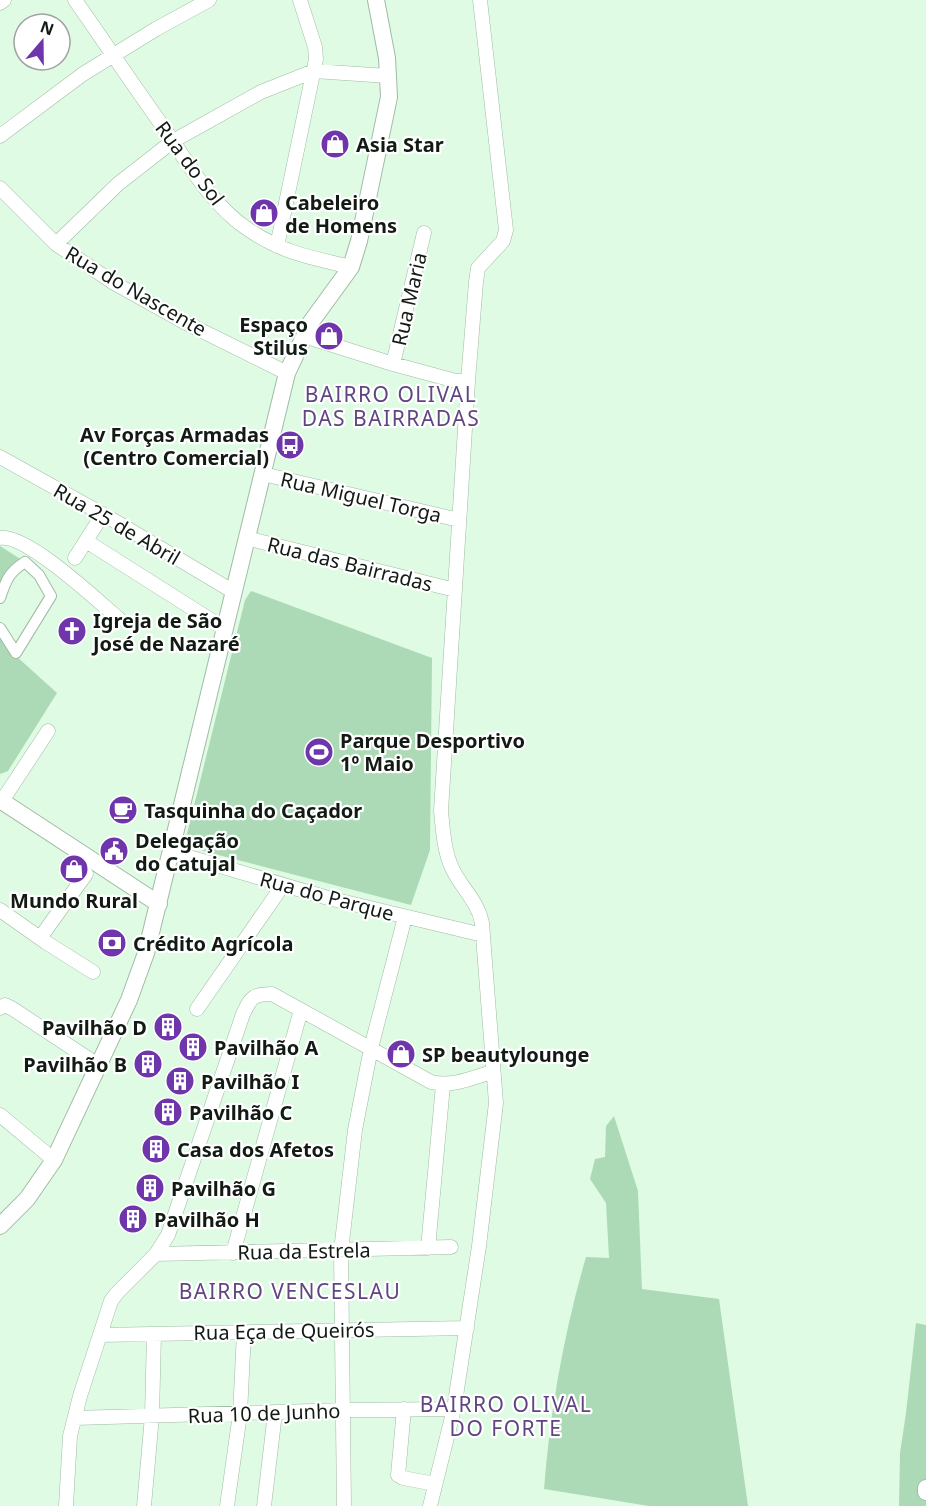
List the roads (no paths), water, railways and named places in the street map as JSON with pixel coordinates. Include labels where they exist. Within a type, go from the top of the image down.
[{"type":"street","points":[[0,3],[4,0]]},
{"type":"street","name":"Rua do Sol","points":[[75,0],[221,206],[247,229],[296,255],[351,267]]},
{"type":"street","points":[[0,136],[83,74],[209,0]]},
{"type":"street","points":[[277,246],[316,59],[315,47],[300,0]]},
{"type":"street","points":[[0,1227],[27,1199],[54,1160],[129,1000],[146,952],[287,373],[311,322],[351,267],[359,241],[389,97],[387,58],[376,0]]},
{"type":"street","points":[[430,1506],[454,1408],[479,1246],[496,1103],[480,910],[452,868],[441,811],[468,381],[478,268],[503,241],[506,230],[480,0]]},
{"type":"street","points":[[56,244],[118,184],[173,141],[261,92],[314,71],[388,76]]},
{"type":"street","name":"Rua do Nascente","points":[[0,188],[56,244],[114,283],[184,322],[287,373]]},
{"type":"street","name":"Rua Maria","points":[[393,364],[424,234]]},
{"type":"street","points":[[304,336],[393,364],[456,381],[468,381]]},
{"type":"street","name":"Rua 25 de Abril","points":[[0,457],[103,514],[234,592]]},
{"type":"street","name":"Rua Miguel Torga","points":[[263,474],[459,520]]},
{"type":"street","points":[[75,558],[103,514]]},
{"type":"street","points":[[0,538],[18,540],[61,569],[119,619]]},
{"type":"street","name":"Rua das Bairradas","points":[[246,538],[455,590]]},
{"type":"street","points":[[86,541],[225,629]]},
{"type":"street","points":[[0,598],[9,575],[25,562],[39,575],[51,596],[16,652],[0,628]]},
{"type":"street","points":[[48,731],[1,801],[159,904]]},
{"type":"street","name":"Rua do Parque","points":[[172,852],[283,885],[483,935]]},
{"type":"street","points":[[40,938],[86,874]]},
{"type":"street","points":[[197,1009],[283,885]]},
{"type":"street","points":[[0,910],[93,972]]},
{"type":"street","points":[[344,1506],[341,1251],[355,1130],[371,1048],[405,917]]},
{"type":"street","points":[[66,1506],[70,1436],[111,1301],[156,1254],[168,1235],[250,999],[260,993],[272,994],[431,1082],[443,1085],[456,1083],[492,1072]]},
{"type":"street","points":[[0,1008],[5,1005],[13,1009],[98,1065]]},
{"type":"street","points":[[233,1253],[301,1010]]},
{"type":"street","points":[[428,1248],[443,1085]]},
{"type":"street","points":[[0,1115],[54,1160]]},
{"type":"street","name":"Rua da Estrela","points":[[156,1254],[451,1247]]},
{"type":"street","name":"Rua Eça de Queirós","points":[[100,1335],[467,1328]]},
{"type":"street","points":[[227,1506],[240,1414],[244,1332]]},
{"type":"street","points":[[144,1506],[152,1416],[154,1334]]},
{"type":"street","name":"Rua 10 de Junho","points":[[75,1418],[454,1408]]},
{"type":"street","points":[[404,1409],[398,1475],[435,1484]]},
{"type":"street","points":[[264,1506],[275,1413]]},
{"type":"place","name":"Asia Star","points":[[335,144]]},
{"type":"place","name":"Cabeleiro de Homens","points":[[264,213]]},
{"type":"place","name":"Espaço Stilus","points":[[329,336]]},
{"type":"place","name":"Av Forças Armadas (Centro Comercial)","points":[[290,445]]},
{"type":"place","name":"Igreja de São José de Nazaré","points":[[72,631]]},
{"type":"place","name":"Parque Desportivo 1º Maio","points":[[319,752]]},
{"type":"place","name":"Tasquinha do Caçador","points":[[123,810]]},
{"type":"place","name":"Delegação do Catujal","points":[[114,851]]},
{"type":"place","name":"Mundo Rural","points":[[74,869]]},
{"type":"place","name":"Crédito Agrícola","points":[[112,943]]},
{"type":"place","name":"Pavilhão D","points":[[168,1027]]},
{"type":"place","name":"Pavilhão A","points":[[193,1047]]},
{"type":"place","name":"SP beautylounge","points":[[401,1054]]},
{"type":"place","name":"Pavilhão B","points":[[148,1064]]},
{"type":"place","name":"Pavilhão I","points":[[180,1081]]},
{"type":"place","name":"Pavilhão C","points":[[168,1112]]},
{"type":"place","name":"Casa dos Afetos","points":[[156,1149]]},
{"type":"place","name":"Pavilhão G","points":[[150,1188]]},
{"type":"place","name":"Pavilhão H","points":[[133,1219]]},
{"type":"district","name":"BAIRRO OLIVAL DAS BAIRRADAS","points":[[391,406]]},
{"type":"district","name":"BAIRRO VENCESLAU","points":[[290,1291]]},
{"type":"district","name":"BAIRRO OLIVAL DO FORTE","points":[[506,1416]]}]
